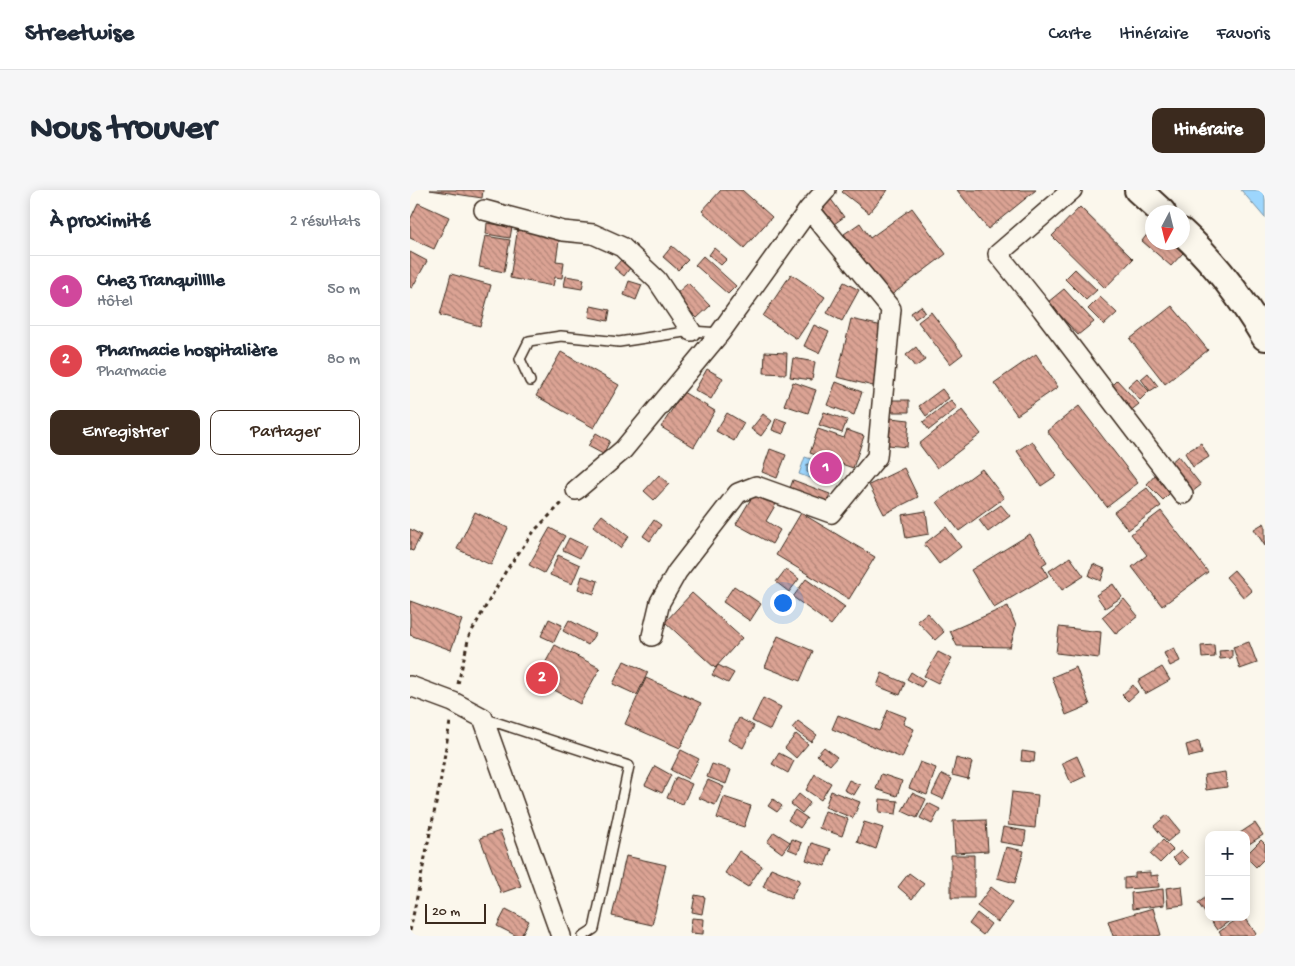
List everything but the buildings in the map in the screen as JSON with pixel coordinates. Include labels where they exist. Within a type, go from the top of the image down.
[{"type":"main road","points":[[1138,190],[1154,205]]},
{"type":"main road","points":[[1190,239],[1246,305],[1265,337]]},
{"type":"street","points":[[576,490],[623,450],[720,333],[809,209],[826,190]]},
{"type":"street","points":[[1072,190],[998,254],[1183,494]]},
{"type":"street","points":[[652,636],[660,602],[678,572],[738,493],[756,486],[831,513],[877,457],[891,309],[809,209]]},
{"type":"street","points":[[484,210],[563,231],[593,234],[622,247],[657,280],[691,331]]},
{"type":"street","points":[[410,686],[453,702],[483,718],[561,936]]},
{"type":"lane","points":[[530,381],[520,359],[529,341],[561,336],[619,342],[691,331],[720,333]]},
{"type":"lane","points":[[483,718],[629,766],[594,929],[583,936]]},
{"type":"water","points":[[1241,190],[1265,190],[1265,218]]},
{"type":"water","points":[[805,457],[835,467],[829,485],[799,474]]},
{"type":"place","name":"Chez Tranquilllle","points":[[826,468]]},
{"type":"place","name":"Pharmacie hospitalière","points":[[542,678]]}]
